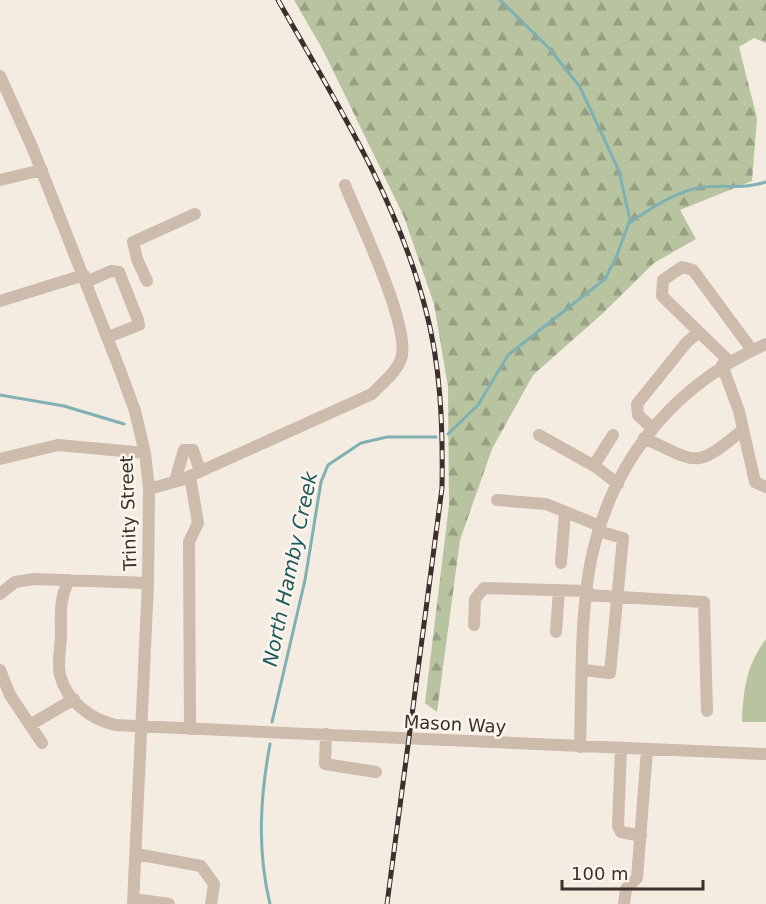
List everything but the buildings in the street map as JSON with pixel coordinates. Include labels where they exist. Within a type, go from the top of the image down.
[{"type":"street","name":"Trinity Street","points":[[0,76],[42,170],[108,337],[135,411],[145,453],[149,489],[148,583],[133,902]]},
{"type":"street","points":[[0,180],[42,170]]},
{"type":"street","points":[[149,489],[175,482],[372,394],[394,372],[402,358],[402,344],[393,305],[376,254],[345,185]]},
{"type":"street","points":[[147,281],[132,245],[135,239],[195,214]]},
{"type":"street","points":[[0,301],[118,271],[137,259]]},
{"type":"street","points":[[752,350],[693,270],[682,267],[663,280],[662,296],[699,332],[726,363],[755,482],[766,487]]},
{"type":"street","points":[[108,337],[139,325],[118,271]]},
{"type":"street","points":[[699,332],[687,342],[637,404],[638,414],[648,433],[677,454],[699,460],[709,457],[743,429]]},
{"type":"street","points":[[580,747],[587,593],[599,529],[618,484],[648,433],[693,386],[726,363],[766,344]]},
{"type":"street","points":[[539,435],[596,467],[618,484]]},
{"type":"street","points":[[596,467],[596,462],[613,435]]},
{"type":"street","points":[[0,459],[58,444],[145,453]]},
{"type":"street","points":[[175,482],[180,456],[184,450],[194,450],[198,523],[189,542],[190,729]]},
{"type":"street","points":[[497,500],[531,500],[565,512],[623,538],[610,673],[583,670]]},
{"type":"street","points":[[561,563],[565,512]]},
{"type":"street","points":[[0,594],[15,582],[34,579],[148,583]]},
{"type":"street","name":"Mason Way","points":[[69,580],[61,596],[60,674],[74,699],[95,720],[116,725],[190,729],[766,754]]},
{"type":"street","points":[[474,625],[475,599],[484,588],[559,590],[616,597],[704,602],[707,711]]},
{"type":"street","points":[[556,632],[559,590]]},
{"type":"street","points":[[0,670],[10,695],[42,743]]},
{"type":"street","points":[[30,725],[74,699]]},
{"type":"street","points":[[326,734],[325,764],[376,772]]},
{"type":"street","points":[[621,749],[618,826],[621,832],[641,836]]},
{"type":"street","points":[[624,904],[626,889],[637,878],[647,750]]},
{"type":"street","points":[[136,854],[201,866],[214,884],[211,904]]},
{"type":"street","points":[[133,902],[169,904]]},
{"type":"green space","points":[[294,0],[766,0],[766,43],[754,38],[739,47],[757,118],[752,181],[680,210],[696,239],[654,263],[601,315],[533,375],[492,449],[460,540],[437,712],[425,703],[449,505],[448,387],[434,304],[404,217],[323,50]]},
{"type":"green space","points":[[766,639],[766,722],[742,722],[747,679],[754,659]]},
{"type":"waterway","name":"North Hamby Creek","points":[[448,434],[478,405],[508,355],[605,279],[630,220],[619,171],[580,87],[548,47],[500,0]]},
{"type":"waterway","points":[[628,224],[655,206],[684,192],[705,187],[743,186],[766,182]]},
{"type":"waterway","points":[[0,395],[64,406],[124,424]]},
{"type":"waterway","name":"North Hamby Creek","points":[[272,722],[305,580],[321,482],[328,465],[361,443],[387,437],[436,437]]},
{"type":"waterway","name":"North Hamby Creek","points":[[270,744],[261,824],[263,864],[270,904]]},
{"type":"railway","points":[[278,0],[362,149],[398,226],[425,307],[438,374],[442,488],[387,904]]}]
